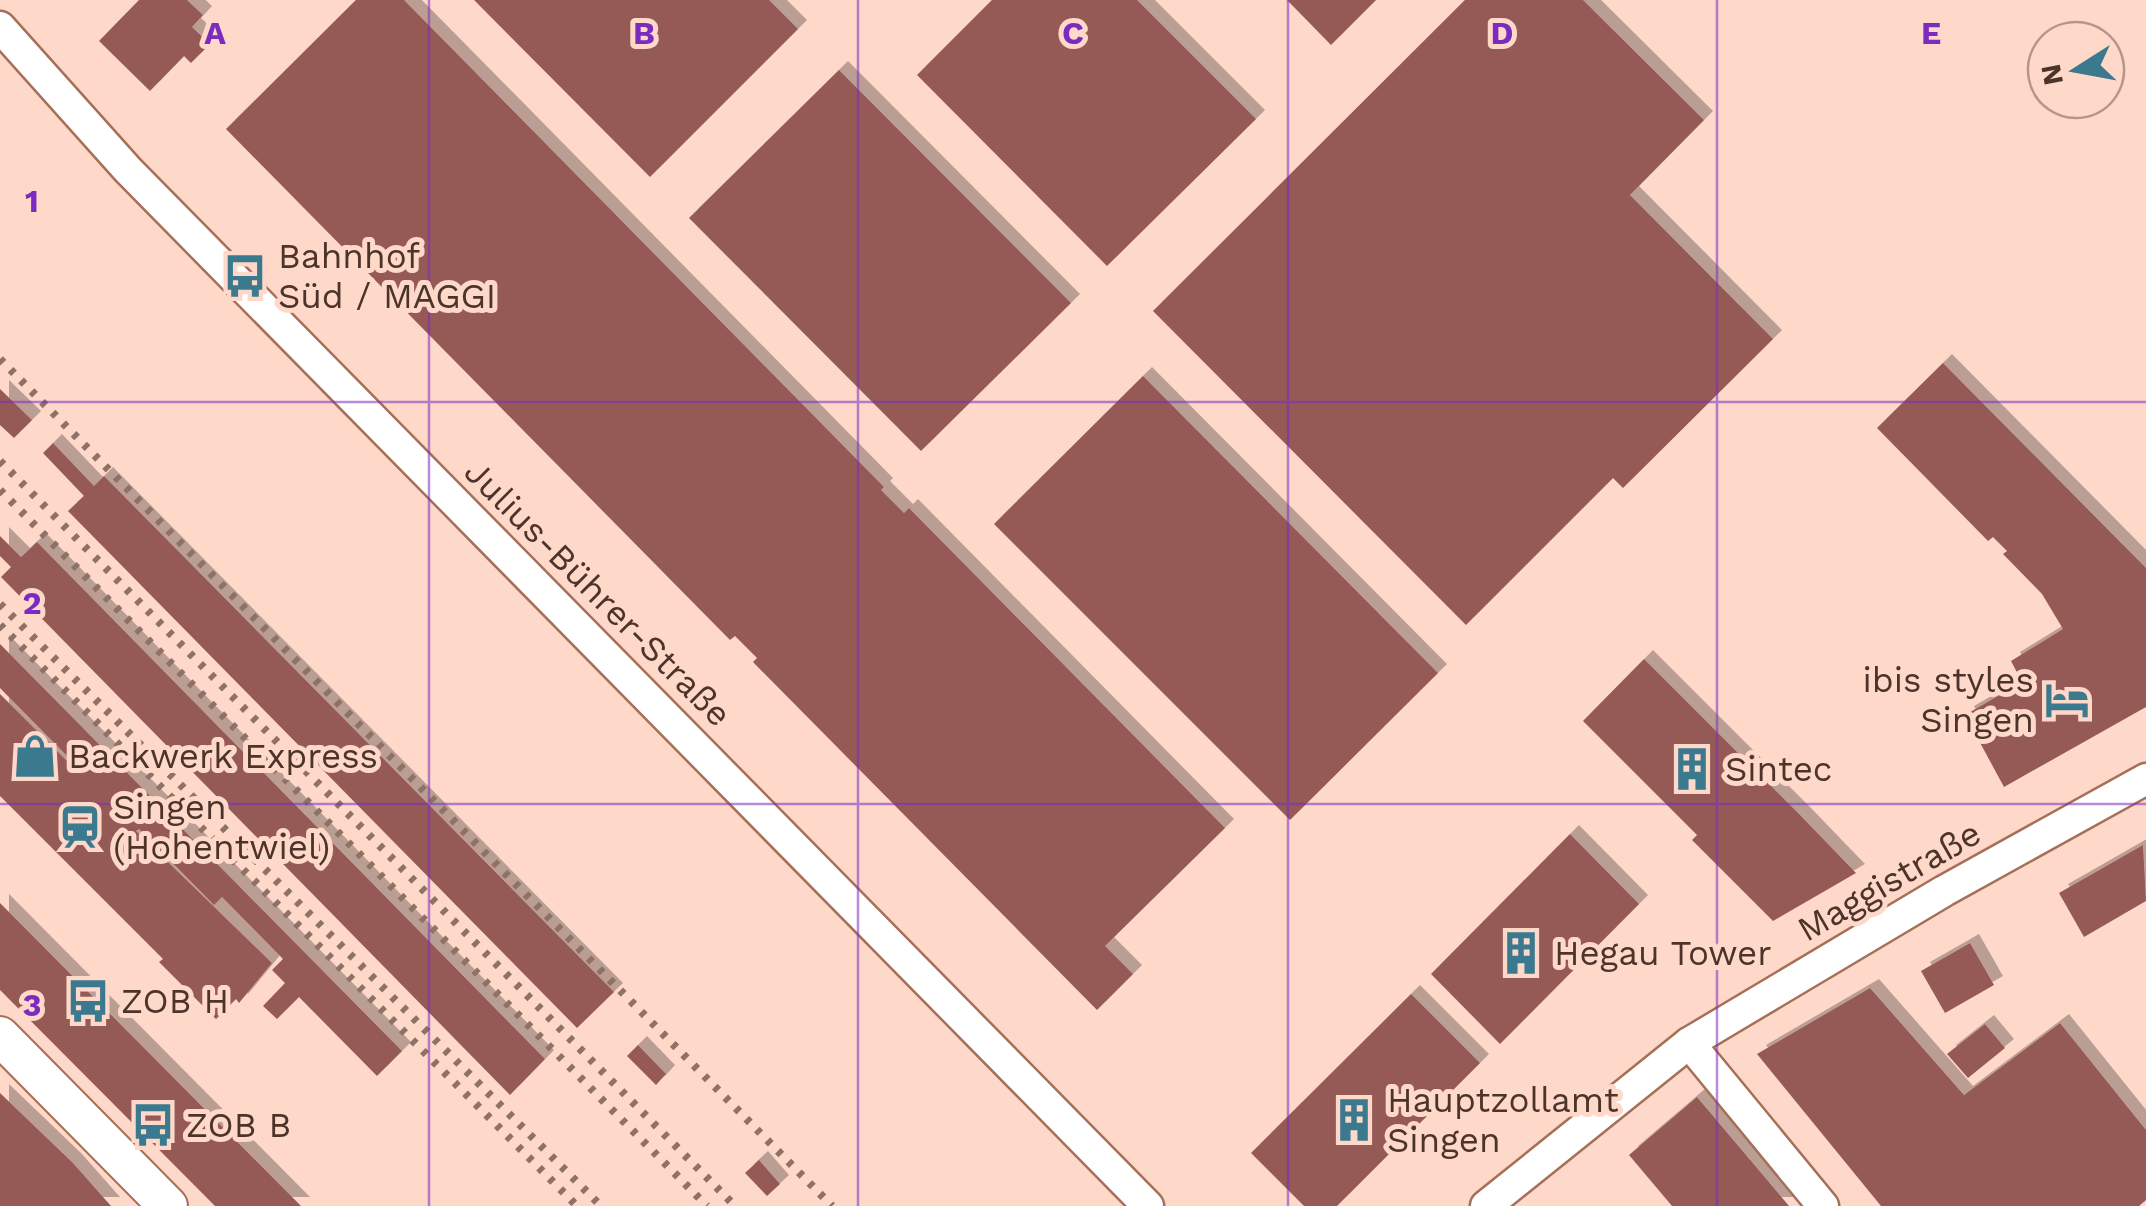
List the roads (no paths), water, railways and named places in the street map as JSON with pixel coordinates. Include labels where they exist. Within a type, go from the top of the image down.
[{"type":"street","name":"Julius-Bührer-Straße","points":[[0,26],[128,170],[1148,1206]]},
{"type":"street","name":"Maggistraße","points":[[1486,1206],[1689,1043],[1944,891],[2146,779]]},
{"type":"street","points":[[0,1036],[168,1206]]},
{"type":"street","points":[[1689,1043],[1824,1206]]},
{"type":"railway","points":[[0,359],[832,1206]]},
{"type":"railway","points":[[0,461],[735,1206]]},
{"type":"railway","points":[[0,490],[707,1206]]},
{"type":"railway","points":[[0,604],[601,1206]]},
{"type":"railway","points":[[0,625],[577,1206]]},
{"type":"place","name":"Bahnhof Süd / MAGGI","points":[[245,276]]},
{"type":"place","name":"ibis styles Singen","points":[[2067,700]]},
{"type":"place","name":"Backwerk Express","points":[[35,756]]},
{"type":"place","name":"Sintec","points":[[1692,769]]},
{"type":"place","name":"Singen (Hohentwiel)","points":[[80,827]]},
{"type":"place","name":"Hegau Tower","points":[[1521,953]]},
{"type":"place","name":"ZOB H","points":[[88,1001]]},
{"type":"place","name":"Hauptzollamt Singen","points":[[1354,1120]]},
{"type":"place","name":"ZOB B","points":[[153,1125]]}]
